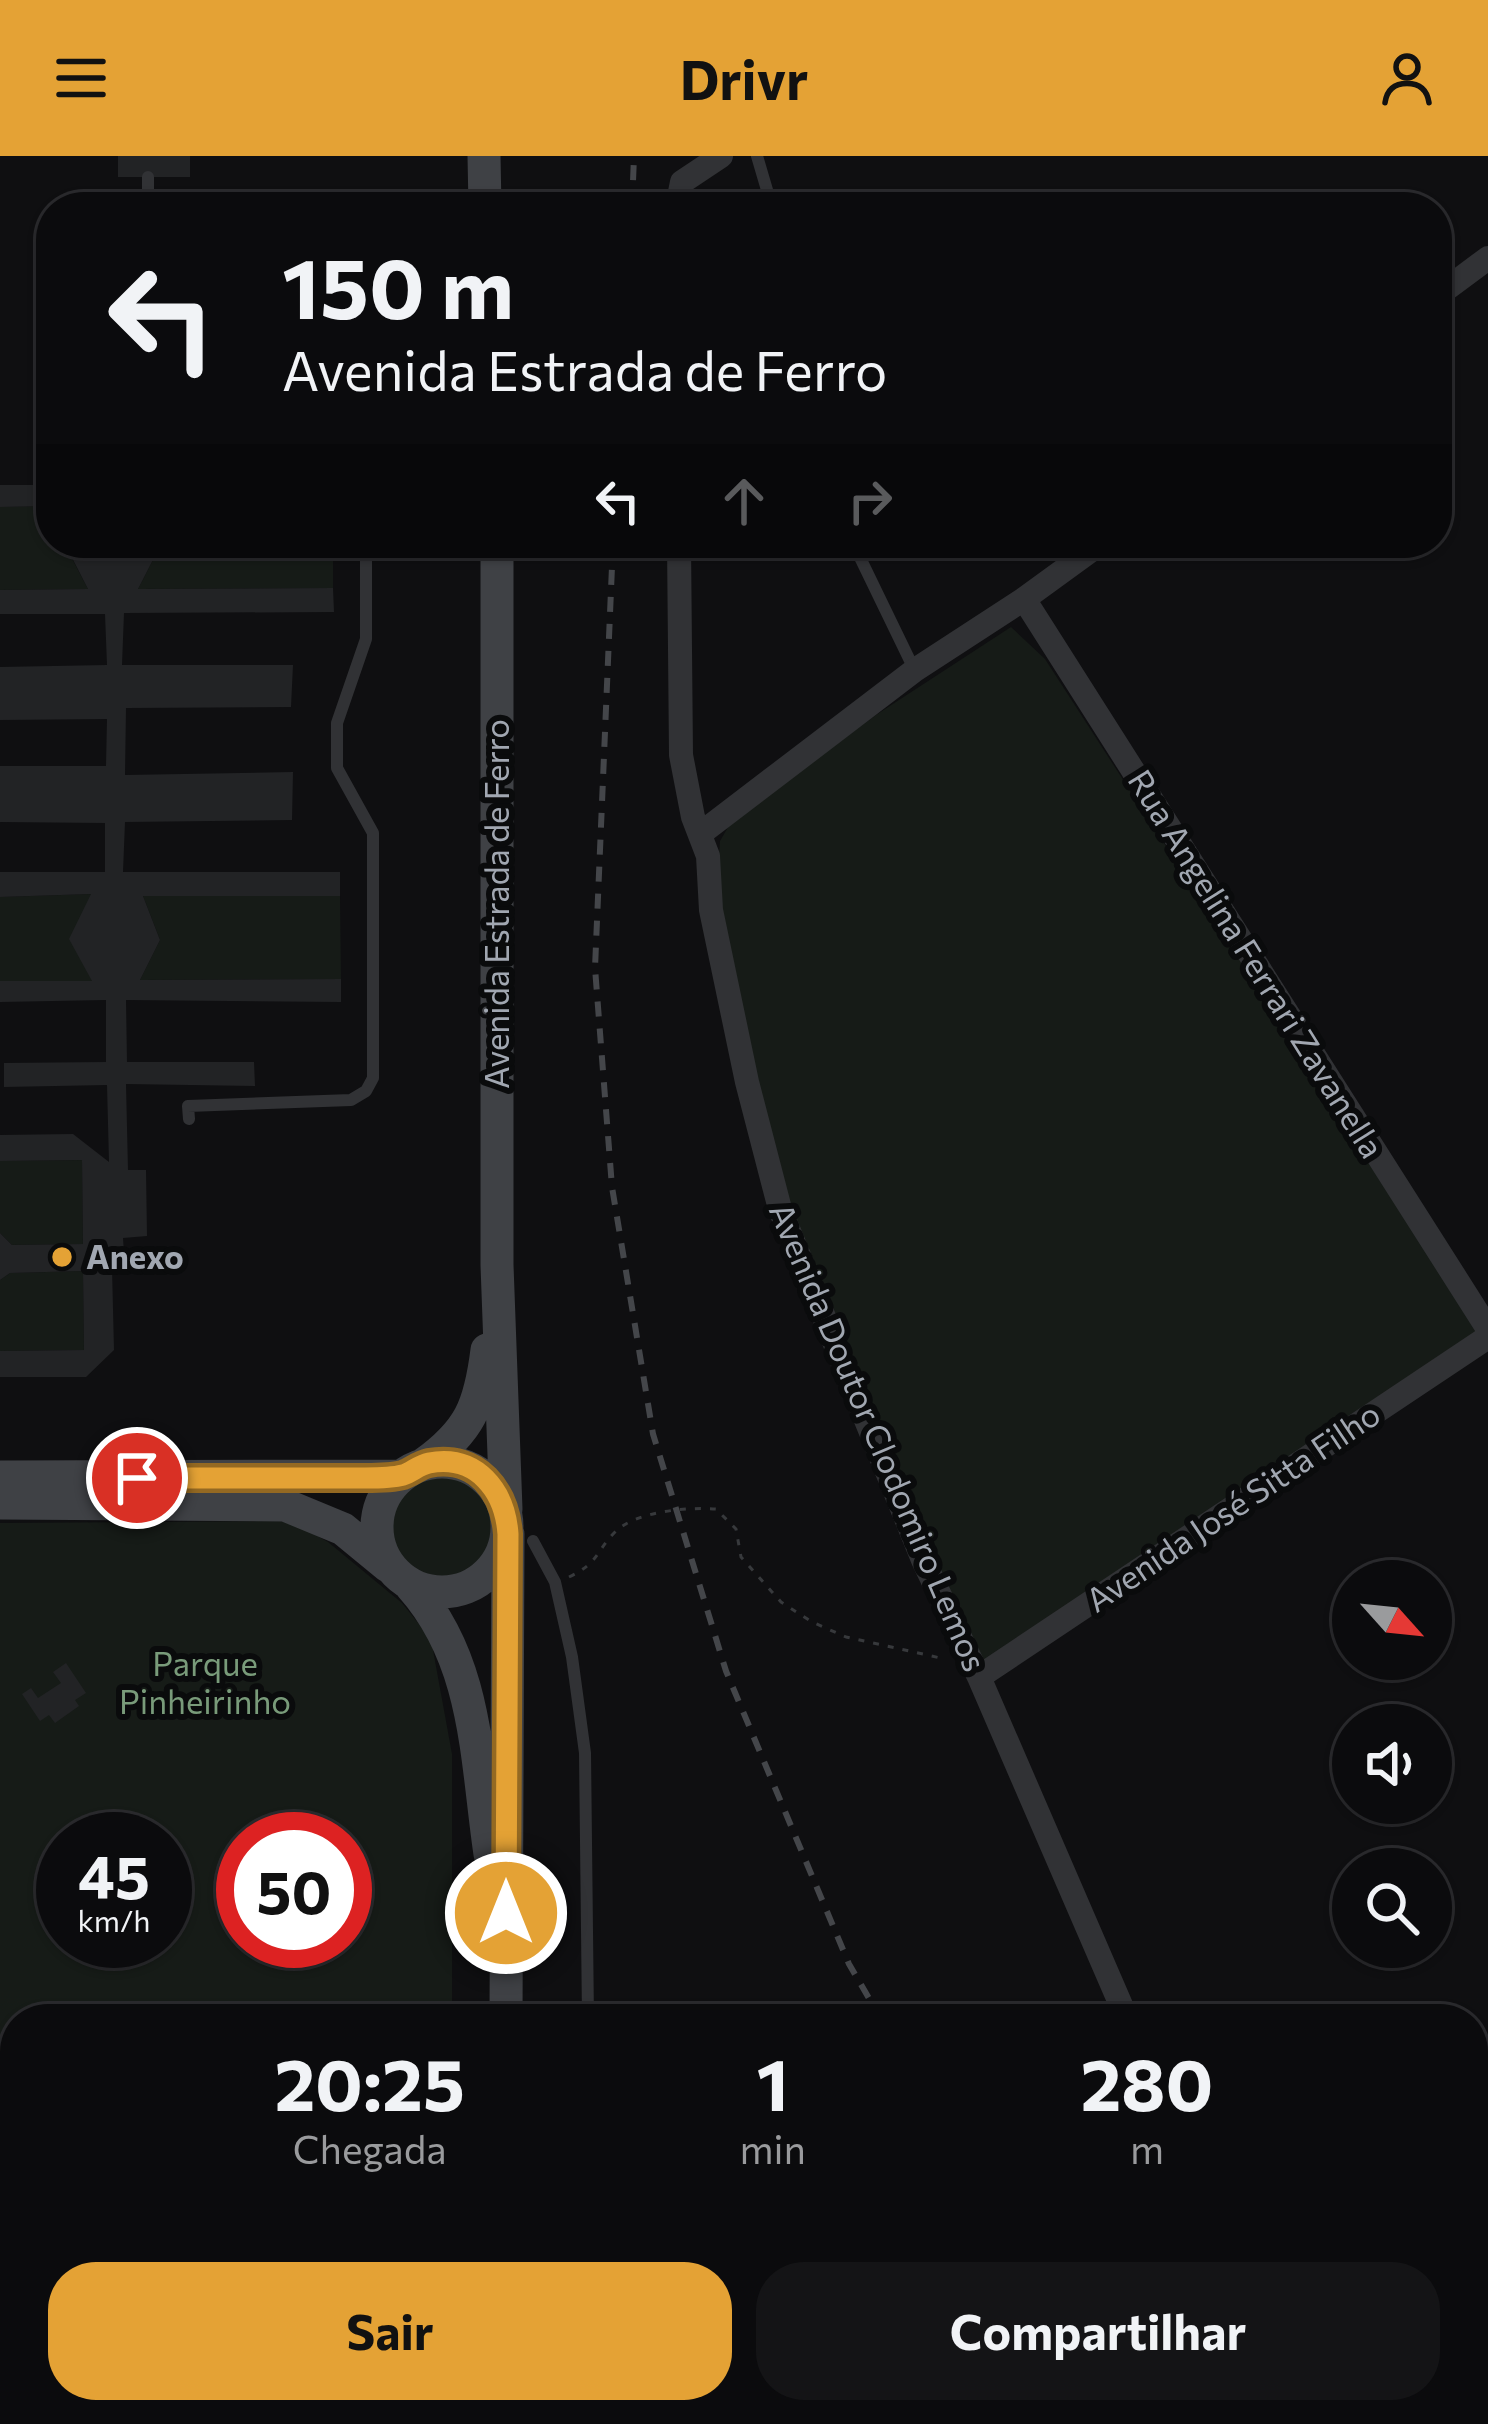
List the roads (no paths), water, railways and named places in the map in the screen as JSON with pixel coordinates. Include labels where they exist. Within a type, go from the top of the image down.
[{"type":"main road","points":[[484,156],[485,192]]},
{"type":"main road","name":"Avenida Estrada de Ferro","points":[[496,558],[497,1265],[516,1528],[506,2004]]},
{"type":"main road","name":"Avenida Estrada de Ferro","points":[[497,1265],[483,1381],[473,1415],[452,1443],[384,1496],[377,1520],[379,1546],[448,1636],[460,1665],[506,1957]]},
{"type":"main road","points":[[0,1477],[412,1470],[450,1461],[474,1469],[494,1486],[516,1528],[484,1579],[461,1591],[435,1593],[401,1578],[343,1529],[285,1505],[0,1503]]},
{"type":"street","points":[[680,192],[682,182],[721,156]]},
{"type":"street","points":[[1452,285],[1488,258]]},
{"type":"street","name":"Avenida Doutor Clodomiro Lemos","points":[[680,558],[681,755],[708,856],[711,910],[779,1209],[923,1560],[979,1677],[1121,2004]]},
{"type":"street","points":[[700,833],[915,670],[1080,558]]},
{"type":"street","name":"Rua Angelina Ferrari Zavanella","points":[[1024,599],[1488,1333]]},
{"type":"street","name":"Avenida José Sitta Filho","points":[[979,1677],[1488,1333]]},
{"type":"lane","points":[[757,156],[768,192]]},
{"type":"lane","points":[[148,177],[148,192]]},
{"type":"lane","points":[[189,1119],[188,1106],[351,1100],[366,1091],[373,1078],[373,833],[337,768],[337,723],[366,639],[366,558]]},
{"type":"lane","points":[[860,558],[915,670]]},
{"type":"lane","points":[[516,1528],[555,1582],[572,1658],[585,1753],[588,2004]]},
{"type":"railway","points":[[633,192],[634,156]]},
{"type":"railway","points":[[612,558],[595,968],[612,1187],[653,1434],[726,1671],[849,1964],[872,2004]]},
{"type":"place","name":"Anexo","points":[[62,1257]]},
{"type":"park label","name":"Parque Pinheirinho","points":[[205,1683]]}]
